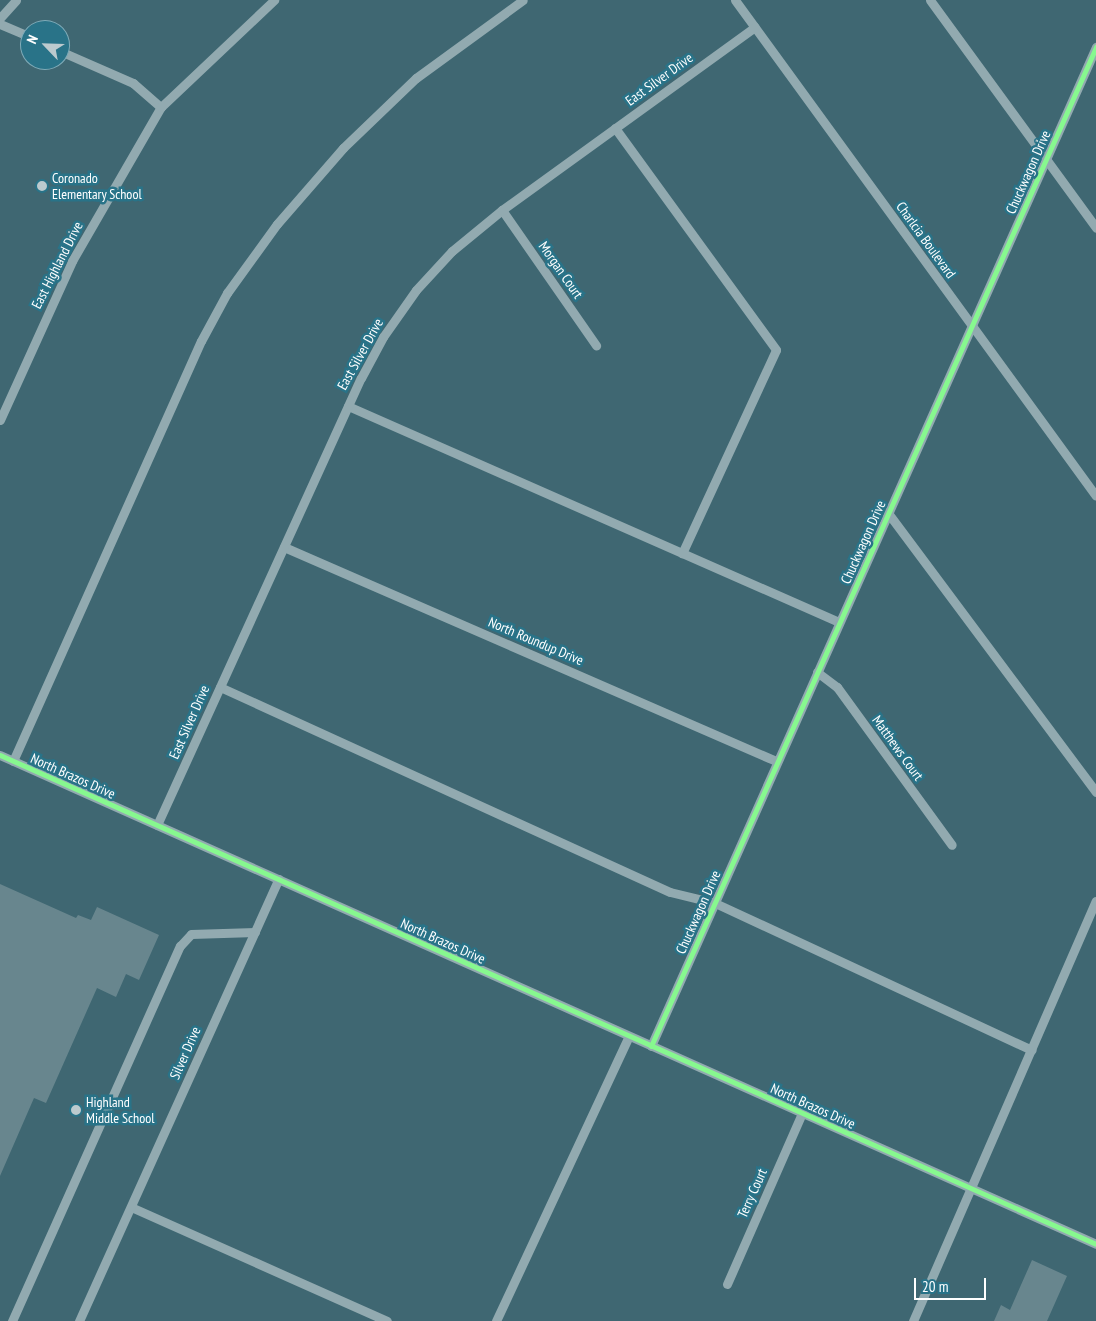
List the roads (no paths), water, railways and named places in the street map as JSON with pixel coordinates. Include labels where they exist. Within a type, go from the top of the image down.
[{"type":"street","points":[[0,18],[16,0]]},
{"type":"street","name":"East Highland Drive","points":[[0,420],[72,261],[161,107],[274,0]]},
{"type":"street","points":[[13,761],[201,341],[227,293],[277,224],[343,148],[416,78],[523,0]]},
{"type":"street","name":"Charlcia Boulevard","points":[[735,0],[1096,496]]},
{"type":"street","points":[[930,0],[1096,228]]},
{"type":"street","points":[[0,24],[20,33]]},
{"type":"street","name":"East Silver Drive","points":[[157,825],[348,406],[382,337],[416,290],[452,251],[502,210],[754,27]]},
{"type":"street","name":"Chuckwagon Drive","points":[[651,1046],[776,761],[1096,47]]},
{"type":"street","points":[[70,56],[133,84],[161,107]]},
{"type":"street","points":[[615,128],[776,350],[682,553]]},
{"type":"street","name":"Morgan Court","points":[[502,210],[596,345]]},
{"type":"street","points":[[348,406],[839,622]]},
{"type":"street","points":[[888,513],[1096,792]]},
{"type":"street","name":"North Roundup Drive","points":[[284,547],[776,761]]},
{"type":"street","name":"Matthews Court","points":[[817,672],[837,687],[952,845]]},
{"type":"street","points":[[220,687],[670,892],[715,903],[1032,1050]]},
{"type":"street","name":"North Brazos Drive","points":[[0,755],[279,879],[628,1038],[651,1046],[1096,1244]]},
{"type":"street","name":"Silver Drive","points":[[80,1321],[279,879]]},
{"type":"street","points":[[913,1321],[972,1190],[1096,901]]},
{"type":"street","points":[[12,1321],[180,946],[192,934],[255,932]]},
{"type":"street","points":[[496,1321],[628,1038]]},
{"type":"street","name":"Terry Court","points":[[727,1284],[802,1113]]},
{"type":"street","points":[[131,1208],[387,1321]]},
{"type":"place","name":"Coronado Elementary School","points":[[42,186]]},
{"type":"place","name":"Highland Middle School","points":[[76,1110]]}]
